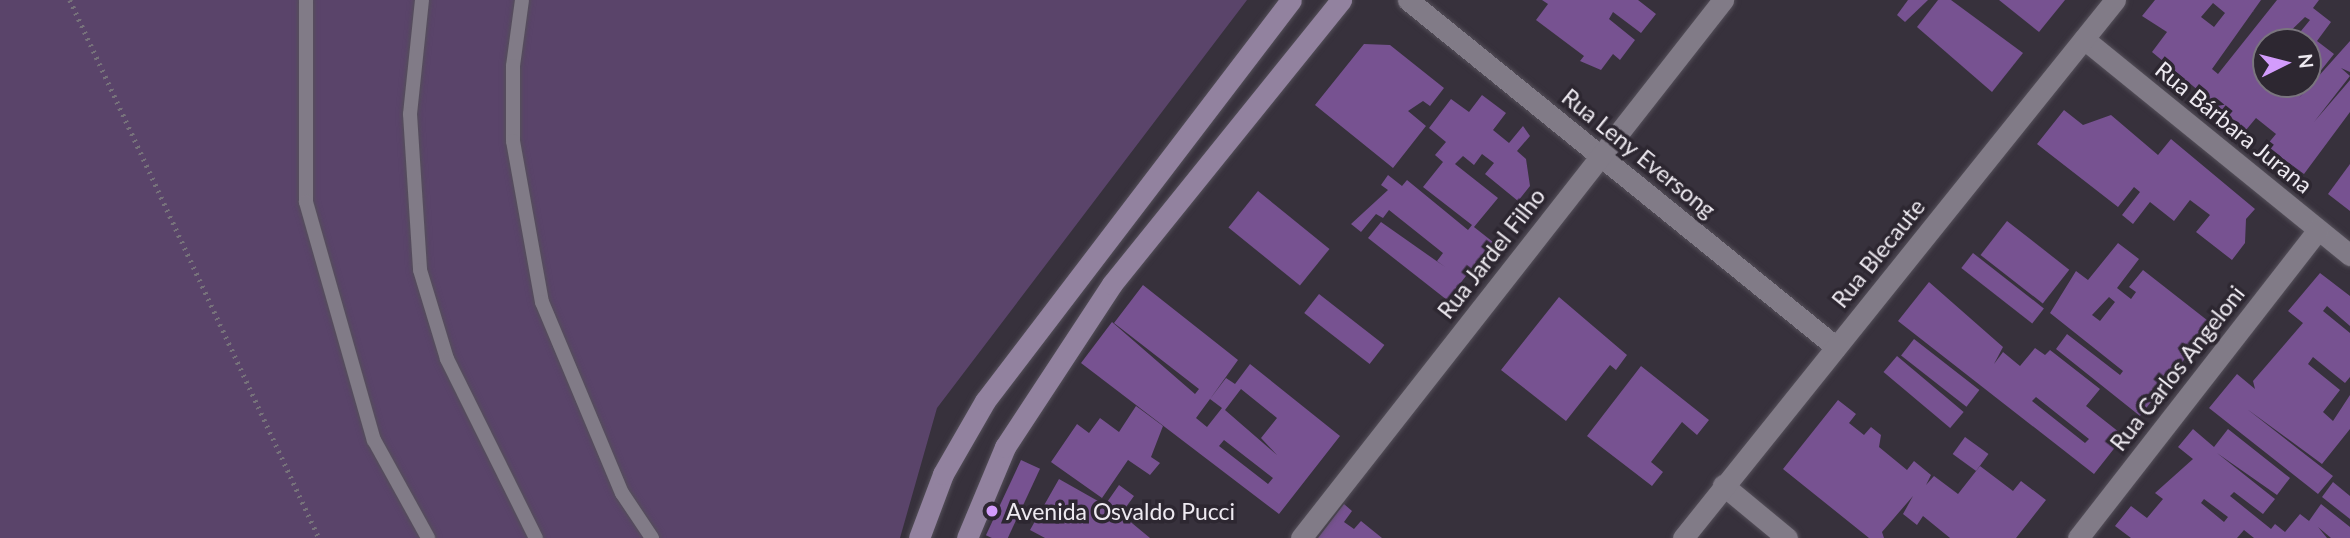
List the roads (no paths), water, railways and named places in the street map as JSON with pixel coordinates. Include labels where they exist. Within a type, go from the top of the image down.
[{"type":"main road","points":[[919,538],[943,474],[985,401],[1292,0]]},
{"type":"main road","points":[[967,538],[1005,447],[1112,284],[1341,0]]},
{"type":"street","name":"Rua Leny Eversong","points":[[1408,0],[1836,347]]},
{"type":"street","name":"Rua Jardel Filho","points":[[1301,538],[1723,0]]},
{"type":"street","name":"Rua Blecaute","points":[[1683,538],[2115,0]]},
{"type":"street","name":"Rua Bárbara Jurana","points":[[2084,39],[2350,255]]},
{"type":"street","name":"Rua Carlos Angeloni","points":[[2078,538],[2318,230]]},
{"type":"street","points":[[1723,485],[1787,538]]},
{"type":"lane","points":[[306,0],[306,202],[374,440],[428,538]]},
{"type":"lane","points":[[422,0],[410,114],[420,270],[447,359],[536,538]]},
{"type":"lane","points":[[522,0],[513,66],[513,141],[542,302],[622,493],[652,538]]},
{"type":"place","name":"Avenida Osvaldo Pucci","points":[[992,511]]}]
